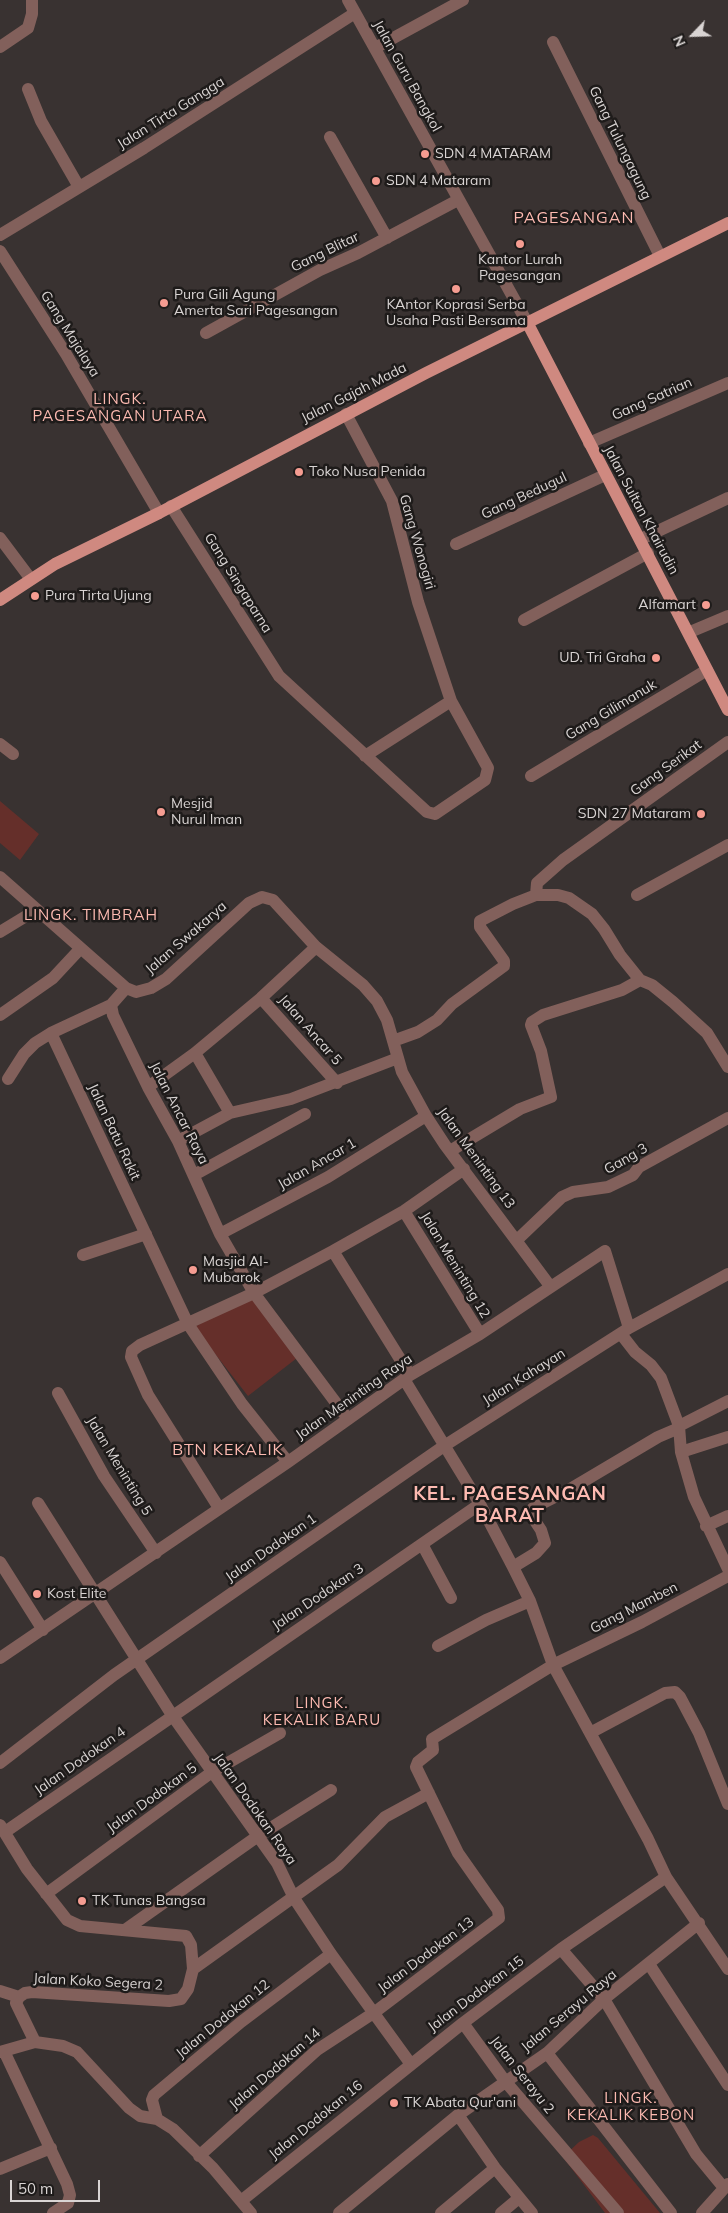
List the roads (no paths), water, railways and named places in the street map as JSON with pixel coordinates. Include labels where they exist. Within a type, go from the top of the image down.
[{"type":"main road","name":"Jalan Gajah Mada","points":[[0,600],[30,578],[159,513],[346,414],[728,223]]},
{"type":"main road","name":"Jalan Sultan Khairudin","points":[[528,324],[605,475],[690,632],[707,670],[726,702]]},
{"type":"street","points":[[0,47],[28,28],[31,21],[32,0]]},
{"type":"street","name":"Jalan Guru Bangkol","points":[[348,0],[528,324]]},
{"type":"street","points":[[375,48],[463,0]]},
{"type":"street","name":"Jalan Tirta Gangga","points":[[0,235],[355,13]]},
{"type":"street","name":"Gang Tulungagung","points":[[553,42],[660,256]]},
{"type":"street","points":[[28,89],[41,121],[79,187]]},
{"type":"street","points":[[330,137],[387,238]]},
{"type":"street","name":"Gang Blitar","points":[[206,333],[313,274],[387,238],[458,200]]},
{"type":"street","name":"Gang Majalaya","points":[[0,251],[66,354],[159,513]]},
{"type":"street","name":"Gang Satrian","points":[[589,444],[728,383]]},
{"type":"street","name":"Gang Wonogiri","points":[[346,414],[392,501],[418,602],[451,701],[488,768],[488,773],[485,780],[435,814],[427,812],[365,756]]},
{"type":"street","name":"Gang Bedugul","points":[[456,544],[605,475]]},
{"type":"street","points":[[641,539],[728,498]]},
{"type":"street","name":"Gang Singaparna","points":[[171,506],[279,676],[365,756]]},
{"type":"street","points":[[0,538],[30,578]]},
{"type":"street","points":[[524,620],[648,553]]},
{"type":"street","points":[[690,632],[728,616]]},
{"type":"street","name":"Gang Gilimanuk","points":[[531,776],[707,670]]},
{"type":"street","points":[[365,756],[451,701]]},
{"type":"street","name":"Gang Serikat","points":[[536,895],[537,883],[556,866],[728,742]]},
{"type":"street","points":[[0,744],[13,754]]},
{"type":"street","points":[[636,896],[728,845]]},
{"type":"street","points":[[0,877],[126,988],[111,1005],[35,1043],[24,1054],[8,1079]]},
{"type":"street","points":[[393,1041],[418,1032],[437,1020],[452,1004],[504,966],[504,961],[480,928],[480,922],[513,904],[536,895],[558,895],[569,898],[592,914],[640,980],[652,985],[707,1033],[728,1067]]},
{"type":"street","name":"Jalan Swakarya","points":[[126,988],[136,992],[166,979],[249,903],[262,897],[268,897],[279,905]]},
{"type":"street","name":"Jalan Meninting 13","points":[[279,905],[316,947],[374,997],[387,1020],[402,1072],[426,1116],[550,1286]]},
{"type":"street","points":[[0,932],[36,910]]},
{"type":"street","name":"Jalan Ancar 5","points":[[148,1087],[195,1053],[262,998],[316,947]]},
{"type":"street","points":[[0,1015],[53,978],[80,949]]},
{"type":"street","points":[[450,1151],[520,1109],[551,1097],[552,1094],[541,1051],[531,1025],[532,1022],[543,1016],[622,990],[640,980]]},
{"type":"street","name":"Jalan Ancar 5","points":[[262,998],[336,1083]]},
{"type":"street","name":"Jalan Ancar Raya","points":[[111,1005],[113,1015],[148,1087],[178,1141],[220,1234],[254,1293],[348,1419]]},
{"type":"street","name":"Jalan Batu Rakit","points":[[51,1034],[188,1324],[242,1404],[288,1462]]},
{"type":"street","points":[[195,1053],[230,1113]]},
{"type":"street","points":[[178,1141],[230,1113],[292,1099],[398,1058]]},
{"type":"street","points":[[194,1175],[305,1114]]},
{"type":"street","name":"Jalan Ancar 1","points":[[220,1234],[328,1177],[426,1116]]},
{"type":"street","name":"Gang 3","points":[[517,1240],[562,1198],[573,1192],[608,1187],[728,1118]]},
{"type":"street","points":[[219,1508],[148,1395],[131,1357],[132,1351],[140,1344],[254,1293],[333,1251],[404,1211],[464,1169]]},
{"type":"street","name":"Jalan Meninting 12","points":[[404,1211],[480,1334]]},
{"type":"street","points":[[83,1255],[146,1234]]},
{"type":"street","points":[[333,1251],[407,1377],[444,1446],[480,1504],[530,1601],[553,1664],[648,1839],[666,1877],[728,1968]]},
{"type":"street","name":"Jalan Meninting Raya","points":[[0,1658],[288,1462],[407,1377],[480,1334],[605,1251],[625,1331]]},
{"type":"street","name":"Jalan Kahayan","points":[[444,1446],[625,1331],[728,1274]]},
{"type":"street","points":[[625,1331],[635,1352],[651,1365],[661,1378],[679,1427],[681,1452],[694,1497],[706,1526],[728,1569]]},
{"type":"street","name":"Jalan Meninting 5","points":[[58,1393],[104,1476],[156,1553]]},
{"type":"street","points":[[513,1567],[536,1553],[545,1543],[541,1530],[531,1515],[533,1508],[566,1491],[658,1437],[728,1401]]},
{"type":"street","points":[[681,1452],[728,1437]]},
{"type":"street","name":"Jalan Dodokan 1","points":[[0,1763],[114,1674],[137,1660],[444,1446]]},
{"type":"street","name":"Jalan Dodokan Raya","points":[[38,1503],[172,1715],[277,1863],[294,1898],[331,1954],[410,2063]]},
{"type":"street","name":"Jalan Dodokan 3","points":[[172,1715],[480,1504]]},
{"type":"street","points":[[706,1526],[728,1516]]},
{"type":"street","points":[[422,1544],[451,1598]]},
{"type":"street","points":[[0,1562],[43,1630]]},
{"type":"street","name":"Gang Mamben","points":[[429,1793],[416,1766],[433,1750],[432,1740],[553,1664],[642,1622],[728,1576]]},
{"type":"street","points":[[438,1646],[486,1620],[530,1601]]},
{"type":"street","points":[[590,1733],[665,1693],[675,1692],[680,1696],[699,1733],[728,1804]]},
{"type":"street","name":"Jalan Dodokan 4","points":[[172,1715],[3,1828],[27,1869],[58,1911],[73,1923],[95,1928],[186,1936],[191,1944],[193,1969]]},
{"type":"street","name":"Jalan Dodokan 5","points":[[46,1894],[212,1772],[280,1733]]},
{"type":"street","points":[[125,1930],[258,1836],[331,1790]]},
{"type":"street","points":[[193,1969],[338,1865],[385,1817],[429,1793]]},
{"type":"street","name":"Jalan Dodokan 13","points":[[374,2012],[434,1965],[496,1922],[500,1913],[458,1853],[429,1793]]},
{"type":"street","name":"Jalan Dodokan 15","points":[[410,2063],[561,1949],[666,1877]]},
{"type":"street","name":"Jalan Serayu Raya","points":[[339,2213],[458,2115],[547,2053],[604,1999],[699,1923]]},
{"type":"street","points":[[561,1949],[604,1999],[696,2154],[726,2186],[702,2213]]},
{"type":"street","name":"Jalan Dodokan 12","points":[[157,2119],[152,2100],[154,2095],[241,2022],[331,1954]]},
{"type":"street","points":[[649,1964],[728,2085]]},
{"type":"street","name":"Jalan Koko Segera 2","points":[[0,1992],[22,1995],[67,1993],[176,2001],[184,1996],[193,1969]]},
{"type":"street","points":[[22,1995],[16,2003],[35,2042]]},
{"type":"street","name":"Jalan Dodokan 14","points":[[199,2156],[317,2050],[374,2012]]},
{"type":"street","name":"Jalan Serayu 2","points":[[462,2023],[506,2081],[618,2213]]},
{"type":"street","points":[[58,2210],[68,2203],[70,2194],[51,2148],[2,2051],[35,2042],[63,2046],[77,2052],[129,2108],[140,2116],[157,2119],[173,2129],[245,2209]]},
{"type":"street","points":[[547,2053],[671,2213]]},
{"type":"street","name":"Jalan Dodokan 16","points":[[245,2209],[410,2063]]},
{"type":"street","points":[[458,2115],[495,2168],[532,2213]]},
{"type":"street","points":[[0,2169],[51,2148]]},
{"type":"street","points":[[441,2213],[495,2168]]},
{"type":"street","points":[[501,2213],[519,2198]]},
{"type":"place","name":"SDN 4 MATARAM","points":[[425,154]]},
{"type":"place","name":"SDN 4 Mataram","points":[[376,181]]},
{"type":"place","name":"Kantor Lurah Pagesangan","points":[[520,244]]},
{"type":"place","name":"KAntor Koprasi Serba Usaha Pasti Bersama","points":[[456,289]]},
{"type":"place","name":"Pura Gili Agung Amerta Sari Pagesangan","points":[[164,303]]},
{"type":"place","name":"Toko Nusa Penida","points":[[299,472]]},
{"type":"place","name":"Pura Tirta Ujung","points":[[35,596]]},
{"type":"place","name":"Alfamart","points":[[706,605]]},
{"type":"place","name":"UD. Tri Graha","points":[[656,658]]},
{"type":"place","name":"Mesjid Nurul Iman","points":[[161,812]]},
{"type":"place","name":"SDN 27 Mataram","points":[[701,814]]},
{"type":"place","name":"Masjid Al- Mubarok","points":[[193,1270]]},
{"type":"place","name":"Kost Elite","points":[[37,1594]]},
{"type":"place","name":"TK Tunas Bangsa","points":[[82,1901]]},
{"type":"place","name":"TK Abata Qur'ani","points":[[394,2103]]},
{"type":"district","name":"PAGESANGAN","points":[[574,218]]},
{"type":"district","name":"LINGK. PAGESANGAN UTARA","points":[[120,408]]},
{"type":"district","name":"LINGK. TIMBRAH","points":[[91,915]]},
{"type":"district","name":"BTN KEKALIK","points":[[228,1450]]},
{"type":"district","name":"KEL. PAGESANGAN BARAT","points":[[510,1505]]},
{"type":"district","name":"LINGK. KEKALIK BARU","points":[[322,1712]]},
{"type":"district","name":"LINGK. KEKALIK KEBON","points":[[631,2106]]}]
